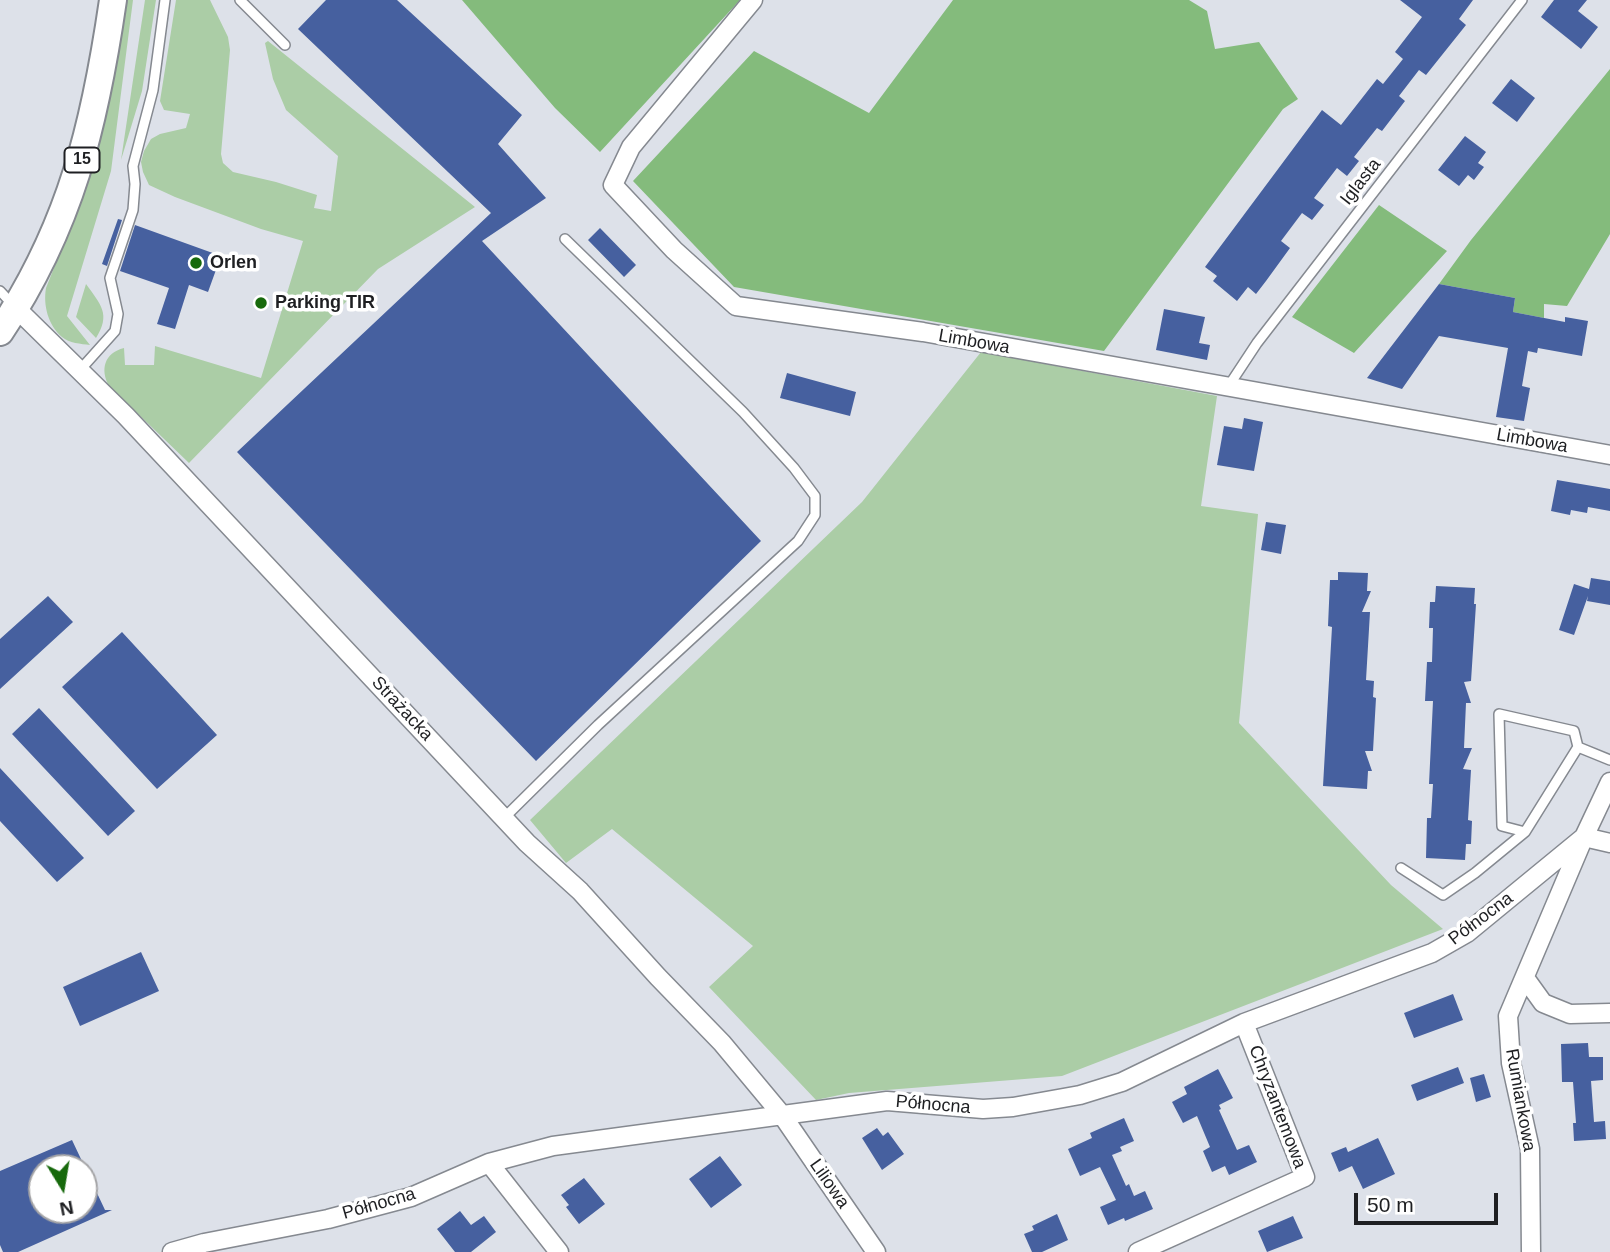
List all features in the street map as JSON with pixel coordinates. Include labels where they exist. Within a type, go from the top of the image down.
[{"type":"main road","name":"15","points":[[0,332],[8,300],[41,263],[63,215],[82,160],[96,101],[113,0]]},
{"type":"street","name":"Limbowa","points":[[753,0],[631,147],[613,185],[674,250],[736,306],[923,332],[1610,455]]},
{"type":"street","name":"Strażacka","points":[[8,300],[80,370],[527,843],[559,870],[604,916],[722,1043],[782,1115]]},
{"type":"street","name":"Północna","points":[[172,1252],[208,1247],[411,1197],[489,1163],[553,1146],[887,1101],[983,1109],[1013,1107],[1080,1095],[1122,1082],[1244,1024],[1432,953],[1467,933],[1584,836],[1610,782]]},
{"type":"street","points":[[1584,836],[1610,843]]},
{"type":"street","name":"Rumiankowa","points":[[1531,1252],[1530,1149],[1511,1063],[1508,1016],[1584,836]]},
{"type":"street","points":[[1525,978],[1543,1003],[1570,1014],[1610,1013]]},
{"type":"street","name":"Chryzantemowa","points":[[1138,1252],[1305,1177],[1244,1024]]},
{"type":"street","name":"Liliowa","points":[[782,1115],[876,1252]]},
{"type":"street","points":[[489,1163],[559,1252]]},
{"type":"lane","points":[[80,370],[116,331],[118,314],[110,278],[133,210],[135,184],[132,166],[153,90],[165,0]]},
{"type":"lane","points":[[240,0],[285,45]]},
{"type":"lane","name":"Iglasta","points":[[1228,387],[1257,343],[1522,0]]},
{"type":"lane","points":[[504,818],[598,725],[798,541],[815,515],[815,496],[794,468],[743,412],[565,239]]},
{"type":"lane","points":[[1401,868],[1443,895],[1525,832],[1578,747],[1574,731],[1499,714],[1502,826],[1525,832]]},
{"type":"lane","points":[[1578,747],[1610,760]]},
{"type":"green space","points":[[127,0],[133,0],[111,171],[67,316],[90,345],[65,339],[53,327],[46,308],[46,288],[85,190],[98,144]]},
{"type":"green space","points":[[145,0],[156,0],[142,91],[121,160]]},
{"type":"green space","points":[[176,0],[210,0],[228,37],[230,50],[221,154],[223,163],[233,172],[317,195],[314,208],[331,211],[338,156],[286,110],[273,79],[265,43],[268,41],[475,207],[378,269],[189,463],[109,386],[105,374],[108,358],[124,348],[125,365],[154,365],[155,346],[261,378],[303,241],[261,229],[149,185],[141,162],[144,151],[151,139],[160,134],[186,128],[190,114],[164,110],[160,101]]},
{"type":"green space","points":[[462,0],[740,0],[600,152],[555,108]]},
{"type":"green space","points":[[953,0],[1189,0],[1207,11],[1215,49],[1259,42],[1298,99],[1283,109],[1104,351],[734,287],[633,181],[754,51],[869,113]]},
{"type":"green space","points":[[1610,69],[1610,234],[1567,306],[1544,304],[1544,318],[1513,312],[1515,298],[1439,284],[1471,240]]},
{"type":"green space","points":[[1379,205],[1447,251],[1354,353],[1292,317]]},
{"type":"green space","points":[[86,284],[102,310],[103,322],[96,338],[76,317]]},
{"type":"green space","points":[[981,352],[1217,396],[1201,506],[1258,514],[1239,723],[1391,885],[1443,929],[1062,1076],[849,1093],[816,1100],[709,987],[753,946],[612,829],[566,863],[530,820],[862,502]]},
{"type":"building","points":[[326,0],[397,0],[522,115],[498,144],[546,198],[482,241],[761,541],[536,761],[237,452],[491,213],[298,29]]},
{"type":"building","points":[[1400,0],[1473,0],[1459,19],[1466,25],[1426,75],[1419,70],[1399,96],[1405,101],[1382,131],[1377,128],[1354,157],[1359,161],[1347,176],[1337,168],[1314,198],[1324,205],[1312,220],[1302,213],[1281,241],[1290,248],[1256,294],[1248,287],[1237,301],[1213,281],[1217,276],[1205,267],[1322,110],[1341,125],[1377,79],[1383,84],[1403,59],[1395,52],[1422,17]]},
{"type":"building","points":[[1554,0],[1587,0],[1578,11],[1598,27],[1581,49],[1541,17]]},
{"type":"building","points":[[1511,79],[1535,98],[1517,122],[1492,103]]},
{"type":"building","points":[[1465,136],[1486,152],[1478,163],[1484,167],[1474,180],[1468,175],[1459,186],[1438,170]]},
{"type":"building","points":[[118,219],[122,220],[107,266],[102,264]]},
{"type":"building","points":[[135,225],[221,256],[208,292],[189,285],[175,329],[157,324],[169,288],[120,271]]},
{"type":"building","points":[[600,228],[636,265],[624,277],[588,240]]},
{"type":"building","points":[[1439,284],[1515,298],[1513,312],[1565,322],[1565,317],[1588,321],[1582,356],[1538,348],[1537,353],[1528,351],[1522,386],[1530,388],[1524,421],[1496,417],[1508,348],[1439,336],[1402,389],[1367,378]]},
{"type":"building","points":[[1164,309],[1205,317],[1199,343],[1210,345],[1207,360],[1156,350]]},
{"type":"building","points":[[787,373],[856,392],[850,416],[780,398]]},
{"type":"building","points":[[1244,418],[1263,422],[1254,471],[1217,465],[1224,426],[1242,429]]},
{"type":"building","points":[[1557,480],[1610,489],[1610,511],[1588,507],[1587,513],[1571,510],[1570,515],[1551,511]]},
{"type":"building","points":[[1266,522],[1286,525],[1281,554],[1261,550]]},
{"type":"building","points":[[1338,572],[1368,573],[1367,591],[1371,591],[1362,612],[1370,612],[1366,680],[1374,681],[1373,697],[1376,698],[1373,751],[1365,751],[1372,771],[1368,771],[1367,789],[1323,786],[1332,627],[1328,626],[1330,580],[1338,580]]},
{"type":"building","points":[[1591,578],[1610,581],[1610,605],[1587,601],[1588,596],[1574,635],[1559,630],[1574,584],[1589,589]]},
{"type":"building","points":[[1436,586],[1475,588],[1471,681],[1464,682],[1471,703],[1466,703],[1464,748],[1472,748],[1463,769],[1471,770],[1468,820],[1472,821],[1471,844],[1466,844],[1465,860],[1426,858],[1427,818],[1431,818],[1433,784],[1429,784],[1433,701],[1425,701],[1427,662],[1432,662],[1433,628],[1429,628],[1430,602],[1435,602]]},
{"type":"building","points":[[48,596],[73,622],[0,689],[0,639]]},
{"type":"building","points":[[122,632],[217,735],[157,789],[62,687]]},
{"type":"building","points":[[39,708],[135,811],[108,836],[12,734]]},
{"type":"building","points":[[0,768],[84,858],[57,882],[0,821]]},
{"type":"building","points":[[141,952],[159,991],[80,1026],[63,987]]},
{"type":"building","points":[[1453,994],[1463,1020],[1414,1038],[1404,1013]]},
{"type":"building","points":[[1588,1043],[1589,1057],[1603,1057],[1603,1080],[1591,1081],[1594,1122],[1605,1121],[1606,1139],[1574,1141],[1573,1123],[1576,1123],[1573,1082],[1562,1082],[1561,1044]]},
{"type":"building","points":[[1458,1067],[1464,1083],[1417,1101],[1411,1085]]},
{"type":"building","points":[[1218,1069],[1233,1098],[1219,1105],[1219,1110],[1237,1150],[1249,1145],[1257,1162],[1229,1175],[1225,1166],[1212,1172],[1203,1151],[1210,1147],[1197,1116],[1183,1123],[1172,1102],[1187,1094],[1184,1087]]},
{"type":"building","points":[[1484,1074],[1491,1097],[1476,1102],[1470,1078]]},
{"type":"building","points":[[1124,1118],[1134,1141],[1120,1147],[1122,1151],[1112,1155],[1126,1186],[1129,1184],[1134,1196],[1145,1191],[1153,1209],[1108,1225],[1100,1207],[1116,1200],[1100,1167],[1080,1176],[1068,1149],[1092,1138],[1090,1133]]},
{"type":"building","points":[[877,1128],[883,1136],[888,1132],[904,1154],[882,1170],[862,1138]]},
{"type":"building","points":[[1378,1138],[1395,1174],[1363,1189],[1352,1166],[1339,1172],[1331,1153],[1346,1147],[1348,1152]]},
{"type":"building","points":[[72,1140],[79,1154],[39,1154]]},
{"type":"building","points":[[720,1156],[742,1185],[711,1208],[689,1179]]},
{"type":"building","points":[[28,1159],[28,1224],[81,1224],[18,1252],[3,1252],[0,1245],[0,1171]]},
{"type":"building","points":[[584,1178],[605,1204],[579,1224],[561,1195]]},
{"type":"building","points":[[98,1195],[105,1210],[112,1210],[98,1216]]},
{"type":"building","points":[[460,1211],[471,1225],[484,1216],[496,1232],[471,1252],[455,1252],[437,1229]]},
{"type":"building","points":[[1057,1214],[1068,1240],[1042,1252],[1032,1252],[1024,1234],[1034,1230],[1032,1226]]},
{"type":"building","points":[[1293,1216],[1303,1238],[1267,1252],[1258,1231]]},
{"type":"place","name":"Orlen","points":[[196,263]]},
{"type":"place","name":"Parking TIR","points":[[261,303]]}]
